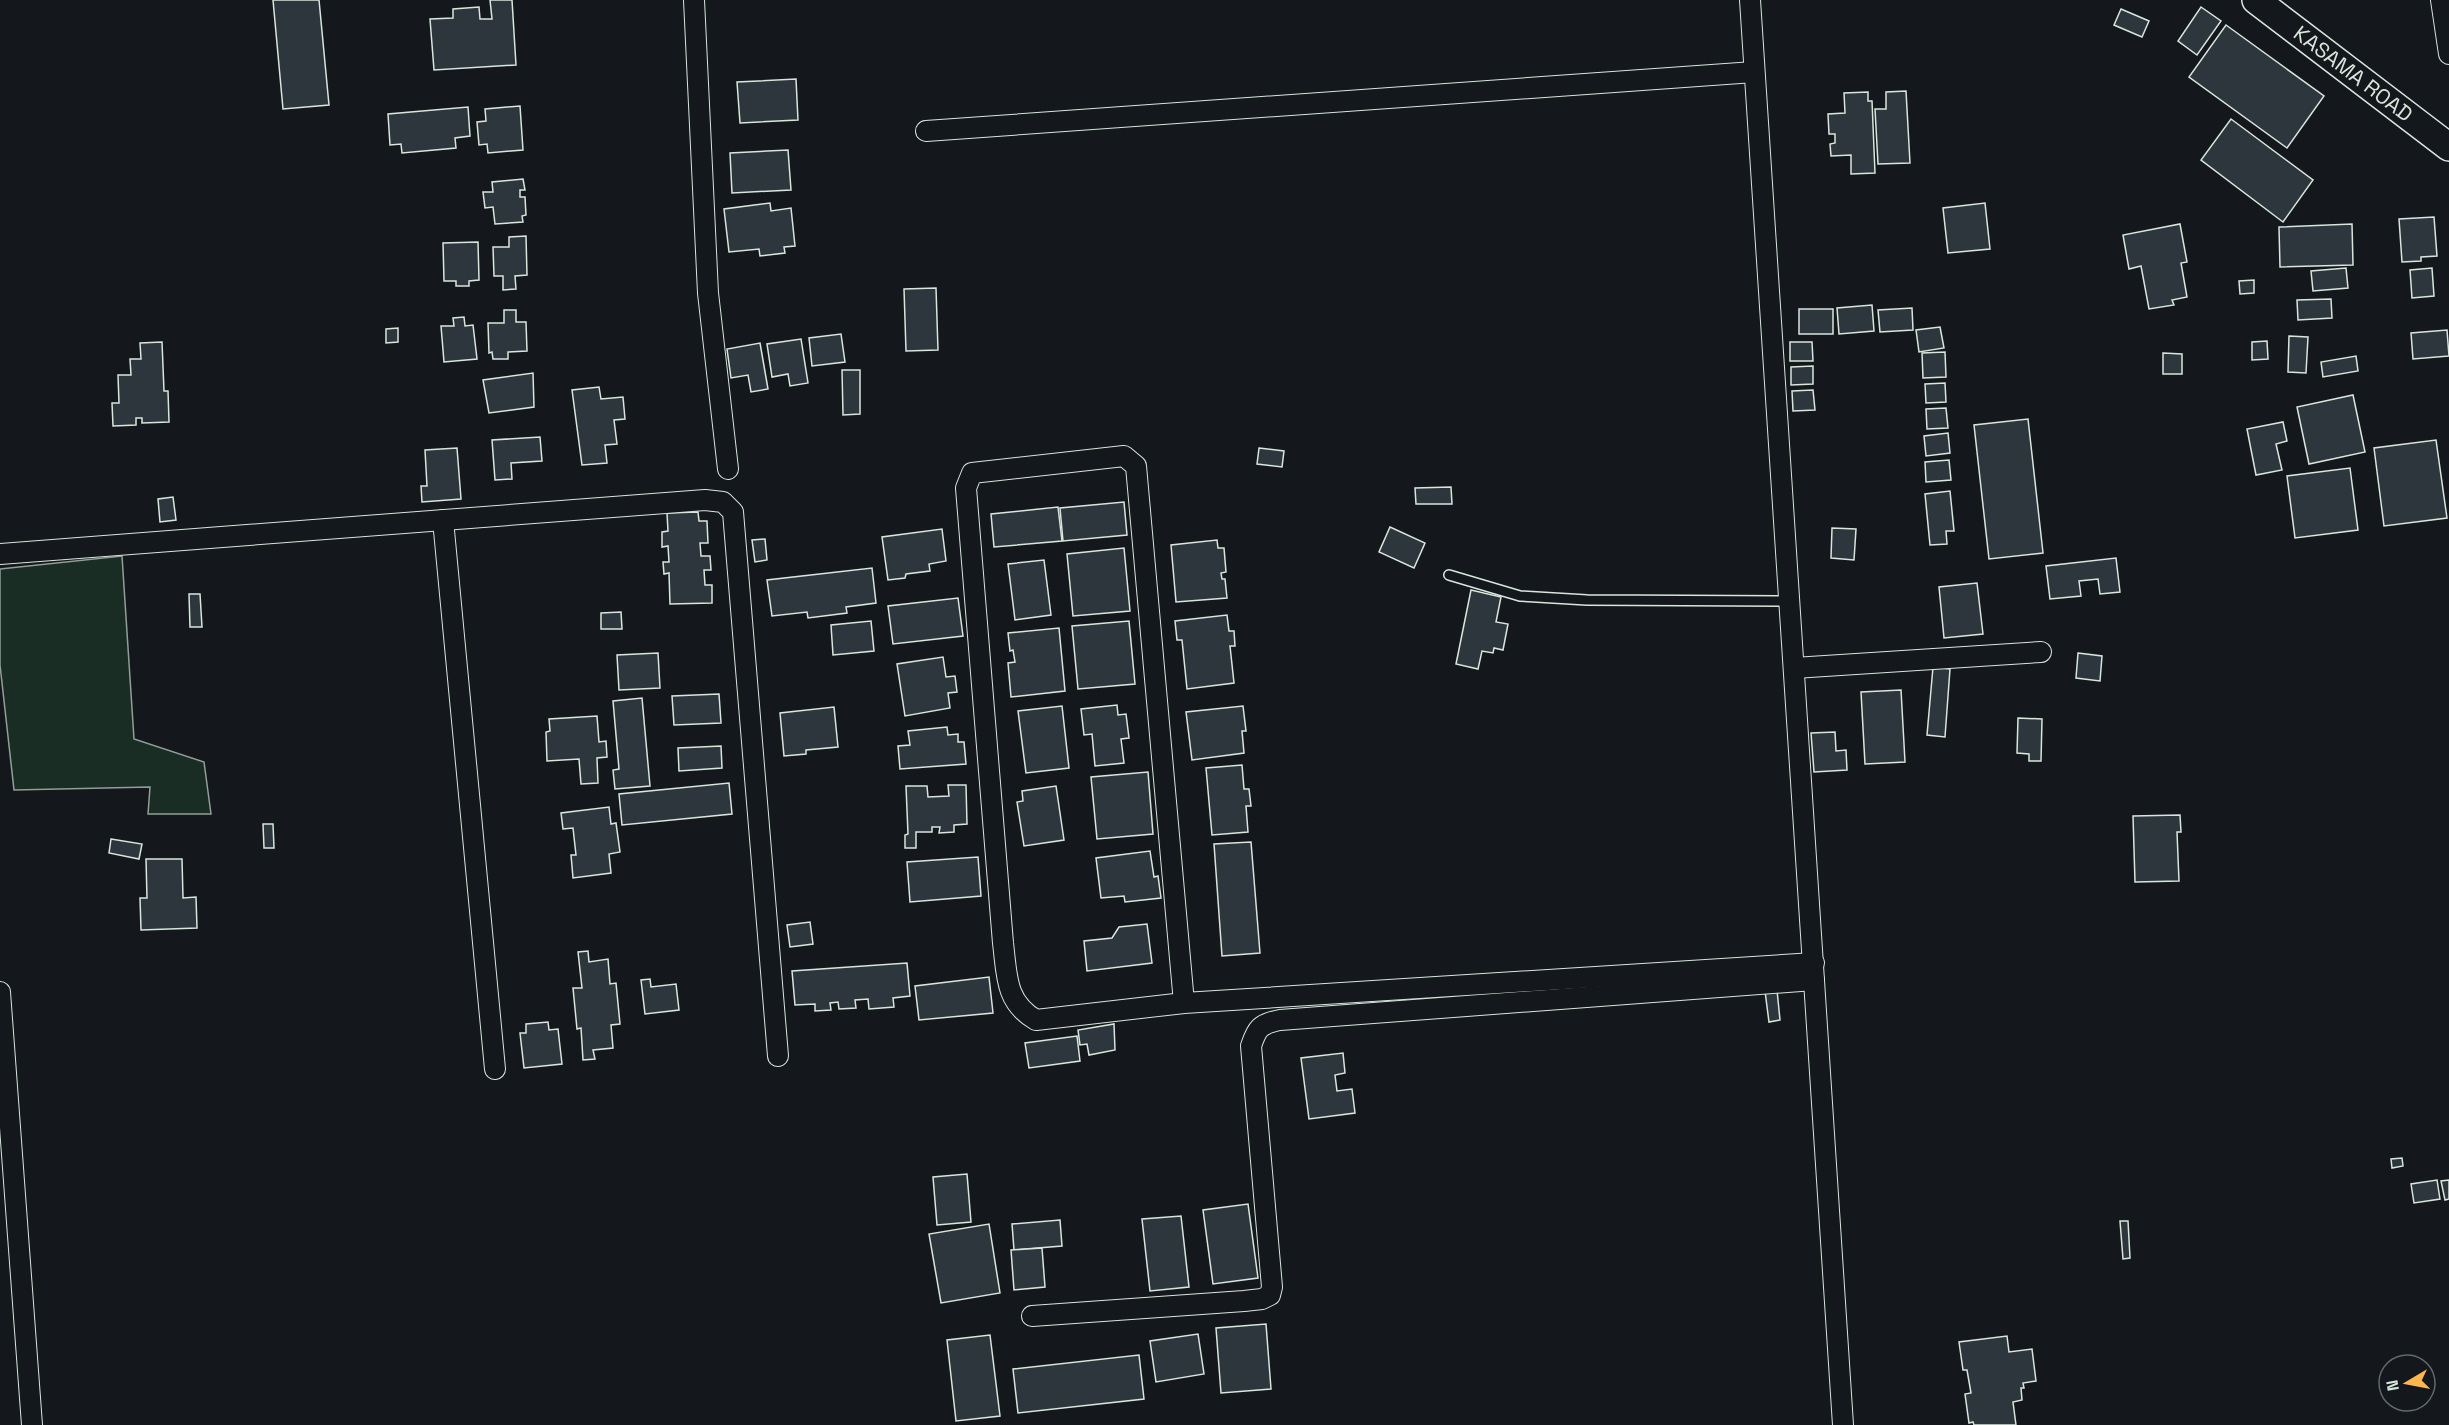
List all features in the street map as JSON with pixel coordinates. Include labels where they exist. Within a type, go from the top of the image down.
[{"type":"street","points":[[694,0],[708,293],[728,469]]},
{"type":"street","points":[[1750,0],[1843,1425]]},
{"type":"street","name":"KASAMA ROAD","points":[[2256,0],[2449,147]]},
{"type":"street","points":[[2441,0],[2449,54]]},
{"type":"street","points":[[926,131],[1754,72]]},
{"type":"street","points":[[1184,1003],[1136,466],[1124,456],[972,473],[966,488],[990,812],[1008,986],[1016,1004],[1024,1013],[1036,1020],[1184,1003],[1814,972]]},
{"type":"street","points":[[0,554],[705,500],[723,502],[733,512],[778,1056]]},
{"type":"street","points":[[443,520],[495,1070]]},
{"type":"street","points":[[1794,668],[2041,652]]},
{"type":"street","points":[[1032,1316],[1244,1301],[1262,1299],[1270,1295],[1272,1287],[1251,1047],[1255,1034],[1264,1023],[1814,972]]},
{"type":"street","points":[[0,992],[9,1232],[32,1425]]},
{"type":"lane","points":[[1449,575],[1520,596],[1587,600],[1790,601]]},
{"type":"green space","points":[[122,556],[134,739],[204,762],[211,814],[148,814],[150,787],[14,790],[0,665],[0,569]]},
{"type":"building","points":[[273,0],[319,0],[329,105],[283,109]]},
{"type":"building","points":[[490,0],[512,0],[516,65],[434,70],[430,19],[453,18],[453,9],[479,7],[480,19],[492,19]]},
{"type":"building","points":[[2201,7],[2221,21],[2197,55],[2178,41]]},
{"type":"building","points":[[2121,9],[2149,21],[2142,37],[2114,25]]},
{"type":"building","points":[[2226,25],[2324,96],[2287,148],[2189,77]]},
{"type":"building","points":[[796,79],[798,120],[740,123],[737,82]]},
{"type":"building","points":[[1906,91],[1910,163],[1878,164],[1875,109],[1886,109],[1886,92]]},
{"type":"building","points":[[1868,92],[1868,101],[1872,101],[1875,173],[1851,174],[1851,155],[1831,156],[1830,144],[1835,143],[1835,134],[1829,134],[1828,114],[1845,113],[1844,93]]},
{"type":"building","points":[[520,106],[523,150],[488,153],[487,144],[479,145],[477,122],[486,121],[485,109]]},
{"type":"building","points":[[468,107],[470,136],[455,138],[456,148],[402,153],[401,144],[390,145],[388,114]]},
{"type":"building","points":[[2231,119],[2313,180],[2283,222],[2201,160]]},
{"type":"building","points":[[788,150],[791,190],[732,193],[730,153]]},
{"type":"building","points":[[523,179],[525,190],[520,190],[520,197],[525,197],[526,215],[522,216],[523,222],[495,224],[493,207],[485,208],[483,192],[493,192],[492,182]]},
{"type":"building","points":[[770,203],[771,211],[791,208],[795,246],[784,247],[785,253],[760,256],[759,249],[729,252],[724,209]]},
{"type":"building","points":[[1985,203],[1990,249],[1948,253],[1943,208]]},
{"type":"building","points":[[2434,217],[2437,256],[2421,257],[2421,261],[2402,262],[2399,219]]},
{"type":"building","points":[[2180,224],[2187,262],[2181,263],[2187,297],[2172,300],[2174,305],[2149,309],[2141,266],[2129,269],[2123,235]]},
{"type":"building","points":[[2352,224],[2353,265],[2280,267],[2279,227]]},
{"type":"building","points":[[526,236],[527,275],[515,276],[516,289],[503,290],[503,276],[494,276],[493,247],[509,247],[509,237]]},
{"type":"building","points":[[478,242],[479,280],[469,281],[469,286],[456,286],[456,281],[444,281],[443,243]]},
{"type":"building","points":[[2346,268],[2348,288],[2313,291],[2311,271]]},
{"type":"building","points":[[2432,268],[2434,296],[2412,298],[2410,270]]},
{"type":"building","points":[[2254,280],[2254,293],[2240,294],[2239,281]]},
{"type":"building","points":[[936,288],[938,350],[906,351],[904,289]]},
{"type":"building","points":[[2331,299],[2332,318],[2298,320],[2297,300]]},
{"type":"building","points":[[1872,305],[1874,331],[1839,334],[1837,308]]},
{"type":"building","points":[[1912,308],[1913,330],[1880,332],[1878,310]]},
{"type":"building","points":[[1799,309],[1833,309],[1833,334],[1799,334]]},
{"type":"building","points":[[504,310],[516,310],[516,322],[526,322],[527,351],[508,352],[508,359],[493,359],[492,352],[489,353],[488,323],[504,323]]},
{"type":"building","points":[[464,317],[465,326],[473,325],[477,359],[444,362],[441,326],[454,326],[453,318]]},
{"type":"building","points":[[1940,327],[1944,348],[1919,352],[1916,330]]},
{"type":"building","points":[[398,328],[398,342],[386,343],[386,329]]},
{"type":"building","points":[[2447,330],[2449,356],[2413,359],[2411,333]]},
{"type":"building","points":[[841,334],[845,362],[812,366],[809,338]]},
{"type":"building","points":[[2289,336],[2308,337],[2306,373],[2288,372]]},
{"type":"building","points":[[801,339],[808,383],[790,386],[788,374],[772,377],[767,344]]},
{"type":"building","points":[[2267,341],[2268,359],[2252,360],[2252,342]]},
{"type":"building","points":[[162,342],[164,391],[168,391],[169,422],[142,423],[142,418],[136,418],[136,425],[113,426],[112,403],[119,403],[118,375],[131,375],[130,359],[141,359],[140,343]]},
{"type":"building","points":[[1790,342],[1812,342],[1813,361],[1790,361]]},
{"type":"building","points":[[760,343],[768,389],[751,392],[748,375],[731,378],[727,349]]},
{"type":"building","points":[[1945,352],[1946,377],[1923,378],[1922,353]]},
{"type":"building","points":[[2163,353],[2182,354],[2182,374],[2163,374]]},
{"type":"building","points":[[2356,356],[2358,371],[2323,377],[2321,362]]},
{"type":"building","points":[[1813,366],[1813,384],[1791,385],[1791,367]]},
{"type":"building","points":[[842,370],[860,370],[860,414],[843,415]]},
{"type":"building","points":[[533,373],[534,407],[489,413],[483,380]]},
{"type":"building","points":[[1945,383],[1946,402],[1926,403],[1925,384]]},
{"type":"building","points":[[599,387],[601,399],[623,397],[625,419],[614,420],[617,444],[605,445],[607,463],[582,465],[572,390]]},
{"type":"building","points":[[1813,390],[1815,410],[1793,411],[1792,391]]},
{"type":"building","points":[[2353,395],[2365,452],[2309,464],[2297,407]]},
{"type":"building","points":[[1946,408],[1948,428],[1927,429],[1926,409]]},
{"type":"building","points":[[2028,419],[2043,553],[1989,559],[1974,425]]},
{"type":"building","points":[[2283,422],[2287,441],[2276,444],[2282,470],[2256,475],[2247,429]]},
{"type":"building","points":[[1948,433],[1950,453],[1926,456],[1924,436]]},
{"type":"building","points":[[540,437],[542,461],[511,463],[512,479],[495,480],[492,440]]},
{"type":"building","points":[[2436,440],[2447,518],[2384,526],[2374,448]]},
{"type":"building","points":[[457,448],[461,499],[422,502],[421,486],[427,486],[425,450]]},
{"type":"building","points":[[1259,448],[1284,451],[1282,467],[1257,464]]},
{"type":"building","points":[[1949,460],[1951,480],[1926,482],[1925,462]]},
{"type":"building","points":[[2350,468],[2358,530],[2295,538],[2287,476]]},
{"type":"building","points":[[1451,487],[1452,504],[1416,504],[1415,488]]},
{"type":"building","points":[[1950,491],[1954,531],[1946,531],[1947,544],[1930,545],[1925,494]]},
{"type":"building","points":[[173,497],[176,520],[160,522],[158,499]]},
{"type":"building","points":[[1124,502],[1127,535],[1063,541],[1060,508]]},
{"type":"building","points":[[1058,507],[1062,541],[994,547],[991,514]]},
{"type":"building","points":[[698,512],[699,521],[707,521],[708,543],[700,543],[701,556],[710,556],[711,570],[704,570],[705,585],[712,585],[712,603],[670,604],[669,573],[664,574],[663,562],[669,562],[668,546],[662,547],[662,532],[668,531],[667,513]]},
{"type":"building","points":[[1390,527],[1425,543],[1414,568],[1379,552]]},
{"type":"building","points":[[1832,528],[1856,529],[1854,560],[1831,558]]},
{"type":"building","points":[[942,529],[946,561],[929,564],[930,571],[906,574],[905,578],[888,580],[882,537]]},
{"type":"building","points":[[765,539],[767,560],[755,562],[752,540]]},
{"type":"building","points":[[1217,540],[1218,548],[1224,548],[1226,572],[1221,573],[1222,579],[1225,579],[1227,598],[1176,602],[1171,545]]},
{"type":"building","points":[[1124,548],[1130,611],[1073,616],[1067,554]]},
{"type":"building","points":[[2116,558],[2120,592],[2100,594],[2098,579],[2079,581],[2081,596],[2050,599],[2046,566]]},
{"type":"building","points":[[1044,560],[1051,615],[1015,620],[1008,564]]},
{"type":"building","points":[[872,568],[876,603],[846,607],[847,613],[808,618],[807,612],[772,616],[767,580]]},
{"type":"building","points":[[1977,583],[1983,634],[1944,638],[1939,587]]},
{"type":"building","points":[[1471,590],[1501,597],[1496,622],[1508,624],[1503,650],[1494,648],[1493,653],[1482,651],[1478,669],[1456,664]]},
{"type":"building","points":[[189,594],[200,594],[202,627],[190,627]]},
{"type":"building","points":[[958,598],[963,636],[893,644],[888,606]]},
{"type":"building","points":[[621,612],[622,629],[601,629],[601,613]]},
{"type":"building","points":[[1227,615],[1229,631],[1234,631],[1235,646],[1230,646],[1234,683],[1187,689],[1182,640],[1177,640],[1175,621]]},
{"type":"building","points":[[871,621],[874,651],[833,655],[831,625]]},
{"type":"building","points":[[1129,621],[1135,684],[1078,689],[1072,626]]},
{"type":"building","points":[[1059,628],[1065,691],[1011,697],[1008,663],[1015,662],[1013,650],[1010,651],[1008,633]]},
{"type":"building","points":[[658,653],[660,688],[619,690],[617,655]]},
{"type":"building","points":[[2078,653],[2102,656],[2100,681],[2076,678]]},
{"type":"building","points":[[943,657],[946,677],[955,676],[957,692],[948,693],[950,708],[905,716],[897,664]]},
{"type":"building","points":[[1933,667],[1950,669],[1945,737],[1927,735]]},
{"type":"building","points":[[1901,690],[1905,762],[1865,764],[1861,692]]},
{"type":"building","points":[[719,694],[721,723],[674,725],[672,696]]},
{"type":"building","points":[[642,698],[650,786],[615,789],[613,770],[619,769],[613,701]]},
{"type":"building","points":[[1117,705],[1118,715],[1126,714],[1129,738],[1121,739],[1124,763],[1095,766],[1092,734],[1084,735],[1081,709]]},
{"type":"building","points":[[1062,706],[1069,768],[1026,773],[1018,711]]},
{"type":"building","points":[[1243,706],[1246,731],[1242,731],[1244,753],[1192,760],[1186,712]]},
{"type":"building","points":[[834,707],[838,747],[806,750],[806,754],[784,756],[780,713]]},
{"type":"building","points":[[597,716],[599,742],[606,741],[607,757],[597,758],[598,783],[581,784],[579,759],[547,761],[546,732],[550,731],[549,719]]},
{"type":"building","points":[[2018,718],[2042,719],[2041,761],[2029,761],[2029,754],[2017,753]]},
{"type":"building","points":[[947,727],[948,735],[958,734],[958,742],[964,742],[966,764],[900,769],[898,746],[910,745],[908,731]]},
{"type":"building","points":[[1835,732],[1836,751],[1846,750],[1847,770],[1814,772],[1811,733]]},
{"type":"building","points":[[721,746],[722,768],[679,771],[678,748]]},
{"type":"building","points":[[1242,765],[1244,789],[1249,789],[1251,806],[1246,806],[1248,832],[1212,835],[1206,768]]},
{"type":"building","points":[[1148,772],[1153,834],[1097,839],[1091,777]]},
{"type":"building","points":[[729,783],[732,814],[622,825],[619,794]]},
{"type":"building","points":[[948,785],[966,785],[967,824],[954,825],[954,832],[939,833],[940,827],[932,827],[932,832],[916,832],[916,848],[905,848],[905,835],[908,834],[906,786],[927,786],[928,797],[949,796]]},
{"type":"building","points":[[1056,786],[1064,840],[1024,846],[1017,802],[1023,801],[1022,791]]},
{"type":"building","points":[[609,807],[611,824],[616,823],[620,852],[609,854],[611,873],[573,878],[571,855],[576,855],[573,828],[563,829],[561,813]]},
{"type":"building","points":[[2180,815],[2181,832],[2177,832],[2179,881],[2135,882],[2133,816]]},
{"type":"building","points":[[263,824],[273,824],[274,848],[264,848]]},
{"type":"building","points":[[111,839],[142,844],[139,859],[109,853]]},
{"type":"building","points":[[1251,842],[1260,953],[1222,956],[1214,844]]},
{"type":"building","points":[[1150,851],[1154,877],[1158,876],[1161,898],[1125,902],[1124,896],[1101,898],[1096,858]]},
{"type":"building","points":[[978,857],[981,896],[910,902],[907,862]]},
{"type":"building","points":[[146,859],[182,859],[183,898],[196,897],[197,928],[141,930],[140,898],[147,898]]},
{"type":"building","points":[[810,922],[813,944],[790,947],[787,925]]},
{"type":"building","points":[[1147,924],[1152,963],[1087,971],[1084,941],[1112,938],[1119,927]]},
{"type":"building","points":[[588,951],[589,962],[608,959],[610,984],[616,983],[620,1024],[611,1025],[613,1048],[593,1050],[595,1059],[583,1060],[581,1028],[577,1029],[573,988],[582,988],[578,952]]},
{"type":"building","points":[[907,963],[910,996],[893,998],[894,1007],[869,1009],[868,999],[855,1000],[856,1008],[839,1009],[838,1002],[830,1003],[831,1010],[815,1011],[815,1004],[795,1005],[792,971]]},
{"type":"building","points":[[989,977],[993,1013],[919,1020],[915,986]]},
{"type":"building","points":[[650,979],[651,987],[676,984],[679,1010],[645,1014],[641,980]]},
{"type":"building","points":[[1777,990],[1780,1020],[1769,1022],[1765,991]]},
{"type":"building","points":[[548,1022],[549,1030],[558,1029],[562,1064],[524,1068],[520,1033],[526,1033],[526,1024]]},
{"type":"building","points":[[1114,1024],[1115,1050],[1089,1055],[1087,1044],[1080,1045],[1078,1030]]},
{"type":"building","points":[[1077,1036],[1080,1061],[1029,1068],[1025,1043]]},
{"type":"building","points":[[1343,1053],[1345,1073],[1335,1075],[1337,1091],[1352,1089],[1355,1113],[1309,1119],[1301,1058]]},
{"type":"building","points":[[2402,1158],[2403,1166],[2392,1168],[2391,1159]]},
{"type":"building","points":[[967,1174],[971,1222],[937,1225],[933,1177]]},
{"type":"building","points":[[2437,1180],[2440,1199],[2414,1203],[2411,1184]]},
{"type":"building","points":[[2449,1180],[2449,1199],[2445,1200],[2441,1181]]},
{"type":"building","points":[[1248,1204],[1258,1278],[1213,1284],[1203,1210]]},
{"type":"building","points":[[1181,1216],[1189,1287],[1150,1291],[1142,1219]]},
{"type":"building","points":[[1060,1220],[1062,1246],[1014,1250],[1012,1224]]},
{"type":"building","points":[[2120,1221],[2128,1221],[2130,1258],[2123,1259]]},
{"type":"building","points":[[989,1224],[1000,1293],[941,1303],[929,1234]]},
{"type":"building","points":[[1042,1248],[1045,1287],[1014,1290],[1011,1250]]},
{"type":"building","points":[[1266,1324],[1271,1389],[1221,1393],[1216,1328]]},
{"type":"building","points":[[1198,1334],[1204,1374],[1156,1382],[1150,1341]]},
{"type":"building","points":[[990,1335],[1000,1416],[956,1421],[947,1340]]},
{"type":"building","points":[[2007,1336],[2009,1352],[2032,1349],[2036,1381],[2023,1383],[2022,1400],[2013,1402],[2016,1425],[1969,1423],[1965,1394],[1971,1393],[1967,1370],[1963,1370],[1959,1342]]},
{"type":"building","points":[[1139,1355],[1144,1399],[1018,1413],[1013,1369]]}]
